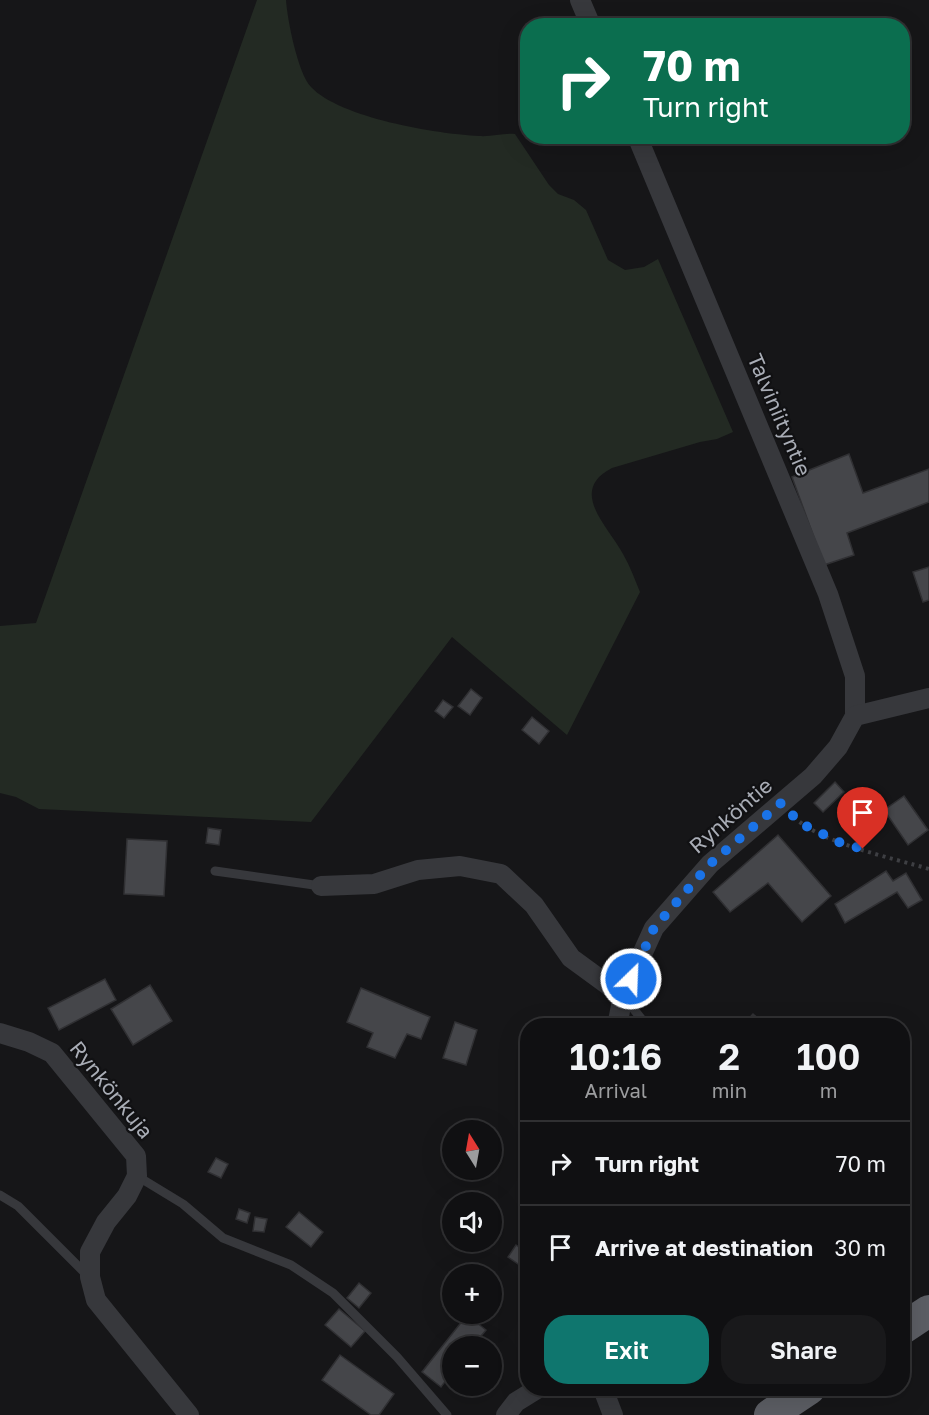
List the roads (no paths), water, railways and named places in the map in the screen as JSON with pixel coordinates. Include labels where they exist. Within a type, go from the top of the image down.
[{"type":"highway","points":[[910,1323],[929,1311]]},
{"type":"highway","points":[[770,1415],[798,1396]]},
{"type":"street","points":[[580,0],[588,18]]},
{"type":"street","name":"Talviniityntie","points":[[640,144],[828,594],[855,676],[855,716]]},
{"type":"street","points":[[855,716],[929,698]]},
{"type":"street","name":"Rynköntie","points":[[619,1018],[623,996],[654,928],[710,864],[813,776],[838,747],[855,716]]},
{"type":"street","points":[[321,886],[374,884],[418,870],[460,866],[501,874],[534,905],[571,958],[623,996]]},
{"type":"street","name":"Rynkönkuja","points":[[0,1034],[29,1042],[52,1053],[136,1156],[137,1176]]},
{"type":"street","points":[[137,1176],[127,1196],[106,1222],[90,1252],[90,1277],[96,1300],[189,1415]]},
{"type":"street","points":[[506,1415],[516,1402],[526,1396]]},
{"type":"street","points":[[606,1396],[613,1415]]},
{"type":"lane","points":[[215,871],[321,886]]},
{"type":"lane","points":[[623,996],[641,1018]]},
{"type":"lane","points":[[137,1176],[183,1204],[223,1238],[291,1265],[333,1293],[397,1357],[447,1415]]},
{"type":"lane","points":[[0,1195],[18,1206],[90,1277]]}]
